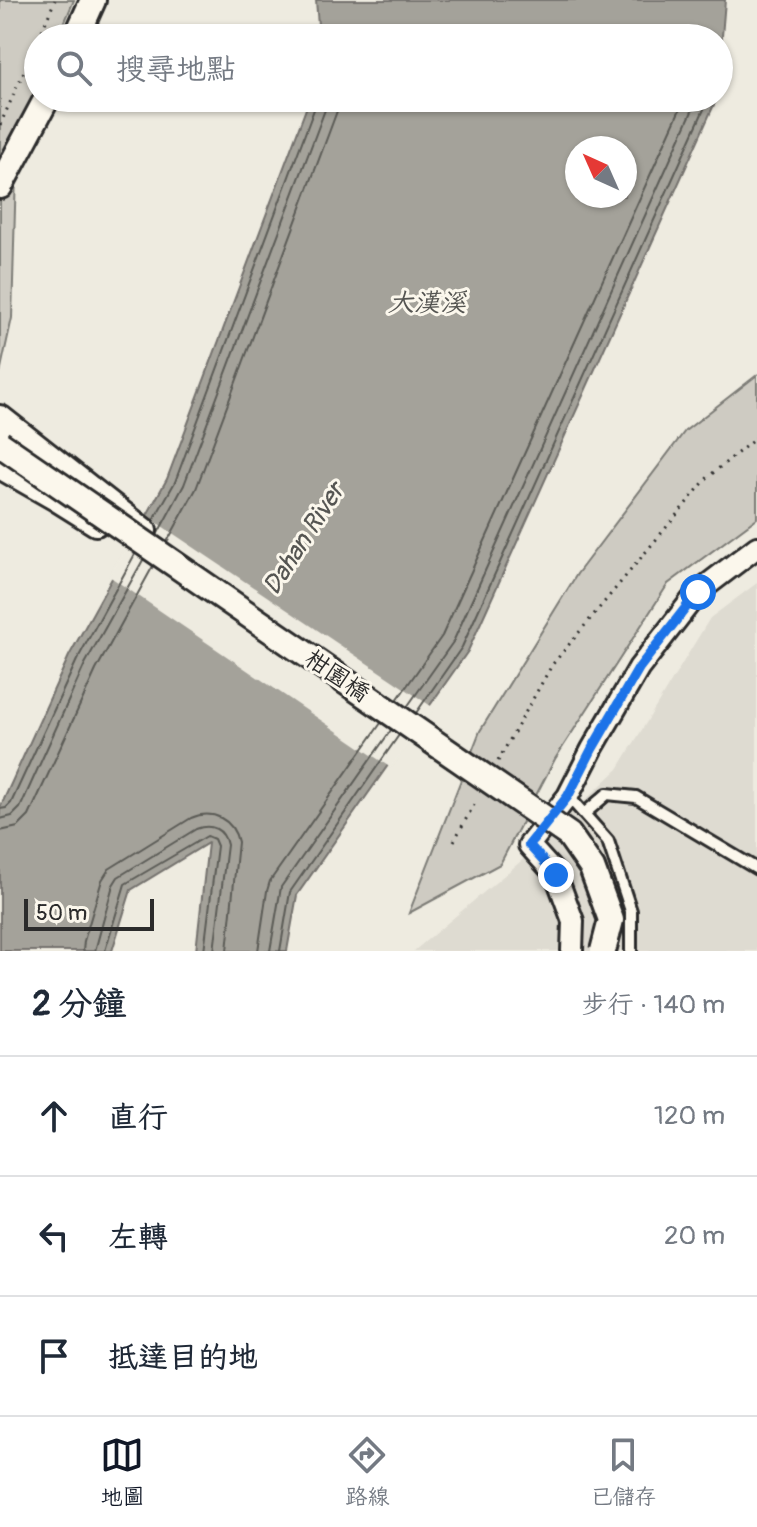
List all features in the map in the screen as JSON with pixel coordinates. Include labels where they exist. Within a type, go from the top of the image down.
[{"type":"street","points":[[82,24],[93,0]]},
{"type":"street","points":[[0,186],[40,112]]},
{"type":"street","points":[[0,418],[308,657]]},
{"type":"street","name":"柑園橋","points":[[0,444],[569,835],[592,868],[611,920],[603,951]]},
{"type":"street","points":[[0,466],[308,657]]},
{"type":"street","points":[[572,951],[573,921],[556,875],[529,845],[568,796],[639,668],[698,592],[757,547]]},
{"type":"lane","points":[[584,814],[607,794],[636,797],[757,869]]},
{"type":"lane","points":[[568,796],[608,841],[631,911],[631,951]]},
{"type":"path","points":[[45,24],[55,0]]},
{"type":"path","points":[[0,125],[24,71]]},
{"type":"path","points":[[499,760],[552,665],[708,477],[757,437]]},
{"type":"path","points":[[454,841],[476,800]]},
{"type":"shaded area","points":[[0,0],[74,0],[64,24],[24,24],[24,112],[27,112],[17,135],[12,318],[0,373]]},
{"type":"shaded area","points":[[757,375],[757,518],[668,584],[555,759],[500,864],[409,913],[480,731],[577,574],[685,431]]},
{"type":"shaded area","points":[[757,583],[757,951],[414,951],[520,862],[618,769],[710,618]]},
{"type":"water","points":[[316,0],[725,0],[723,24],[318,24]]},
{"type":"water","name":"大漢溪","points":[[305,112],[711,112],[468,651],[297,895],[287,951],[196,951],[208,843],[131,890],[112,951],[0,951],[0,808],[69,656],[167,479]]},
{"type":"pier","points":[[144,514],[434,708],[391,768],[109,576]]},
{"type":"route","points":[[556,875],[529,845],[568,796],[639,668],[698,592]]},
{"type":"water label","name":"Dahan River","points":[[304,539]]}]
